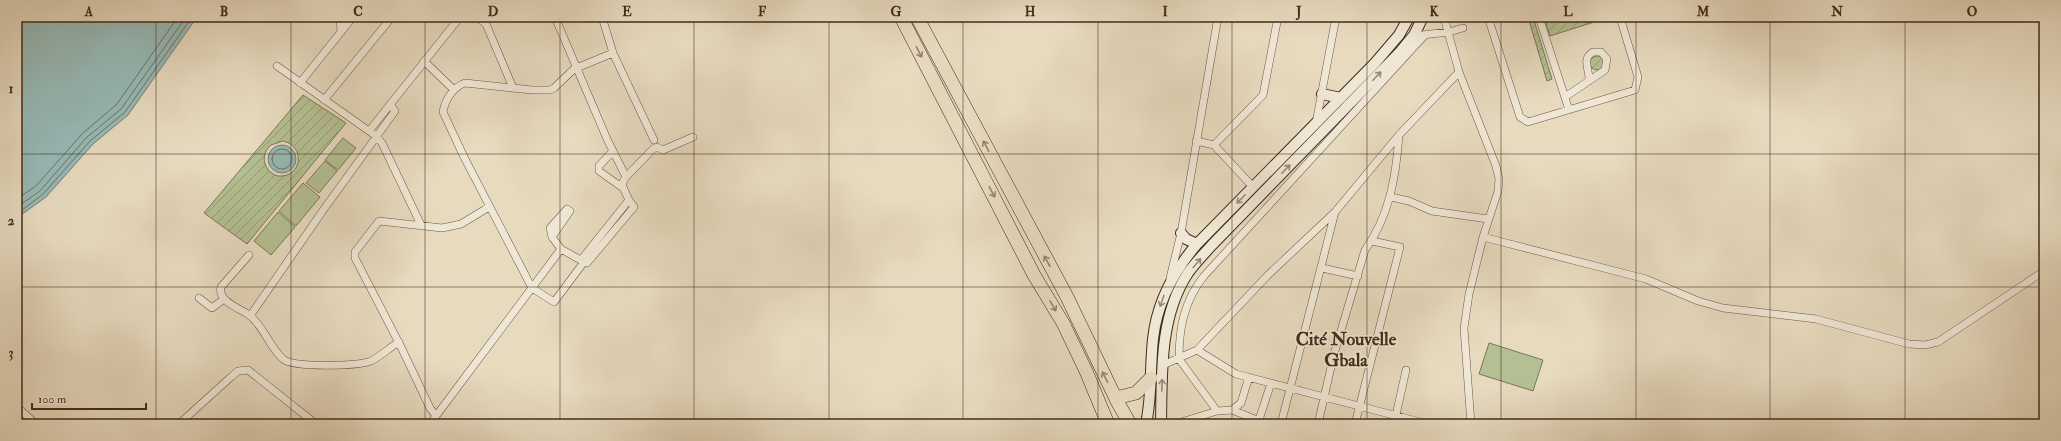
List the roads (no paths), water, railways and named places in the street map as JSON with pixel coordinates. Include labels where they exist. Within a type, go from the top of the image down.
[{"type":"highway","points":[[901,17],[1034,275],[1063,323],[1086,371],[1108,424]]},
{"type":"highway","points":[[917,17],[1067,297],[1130,424]]},
{"type":"highway","points":[[1116,398],[1136,393],[1151,378]]},
{"type":"main road","points":[[1146,424],[1155,325],[1162,298],[1169,283],[1197,244],[1388,50],[1410,17]]},
{"type":"main road","points":[[1161,424],[1163,365],[1166,332],[1170,312],[1180,288],[1195,264],[1400,52],[1414,35],[1423,17]]},
{"type":"main road","points":[[1322,94],[1341,98]]},
{"type":"main road","points":[[1180,233],[1186,239],[1197,244]]},
{"type":"street","points":[[340,17],[341,32]]},
{"type":"street","points":[[300,83],[353,17]]},
{"type":"street","points":[[324,100],[392,17]]},
{"type":"street","points":[[369,131],[460,17]]},
{"type":"street","points":[[478,17],[486,24],[512,88]]},
{"type":"street","points":[[555,17],[576,68],[626,177]]},
{"type":"street","points":[[602,17],[613,53],[654,144],[663,150],[693,136]]},
{"type":"street","points":[[1169,283],[1180,233],[1218,17]]},
{"type":"street","points":[[1214,145],[1263,94],[1278,17]]},
{"type":"street","points":[[1315,124],[1336,17]]},
{"type":"street","points":[[1444,17],[1460,72],[1496,166],[1499,180],[1498,191],[1488,219],[1469,294],[1464,328],[1471,424]]},
{"type":"street","points":[[1488,17],[1521,119],[1528,122],[1632,91],[1636,87],[1638,77],[1620,17]]},
{"type":"street","points":[[1539,17],[1569,110]]},
{"type":"street","points":[[1414,35],[1449,32],[1463,28]]},
{"type":"street","points":[[1217,411],[1179,359],[1182,319],[1186,305],[1196,285],[1425,35]]},
{"type":"street","points":[[583,261],[554,302],[532,288],[444,117],[444,107],[454,90],[461,84],[470,82],[532,90],[550,90],[576,68],[613,53]]},
{"type":"street","points":[[424,61],[454,90]]},
{"type":"street","points":[[277,66],[376,136],[382,143],[421,225]]},
{"type":"street","points":[[1163,365],[1197,350],[1268,275],[1335,212],[1399,135],[1460,72]]},
{"type":"street","points":[[1565,97],[1589,81]]},
{"type":"street","points":[[250,316],[395,111],[390,104]]},
{"type":"street","points":[[1318,424],[1334,354],[1365,250],[1372,240],[1391,197],[1396,174],[1399,135]]},
{"type":"street","points":[[1196,141],[1214,145],[1253,187]]},
{"type":"street","points":[[552,237],[561,249],[587,263],[634,206],[623,188],[623,181],[649,152],[654,144]]},
{"type":"street","points":[[613,151],[598,170],[623,188]]},
{"type":"street","points":[[1391,197],[1409,201],[1432,211],[1488,219]]},
{"type":"street","points":[[436,416],[430,408],[399,342],[354,255],[358,247],[380,221],[452,228],[489,207]]},
{"type":"street","points":[[1281,424],[1322,268],[1335,212]]},
{"type":"street","points":[[1483,237],[1646,278],[1698,301],[1723,308],[1816,319],[1917,345],[1938,342],[2044,271]]},
{"type":"street","points":[[1355,424],[1369,363],[1400,247],[1372,240]]},
{"type":"street","points":[[430,424],[561,249]]},
{"type":"street","points":[[249,255],[221,287],[220,293],[224,299],[250,316],[278,355],[286,361],[302,364],[352,365],[370,361],[399,342]]},
{"type":"street","points":[[1322,268],[1358,276]]},
{"type":"street","points":[[200,298],[212,308],[224,299]]},
{"type":"street","points":[[1197,350],[1236,374],[1428,424]]},
{"type":"street","points":[[179,424],[238,371],[248,370],[316,424]]},
{"type":"street","points":[[1394,424],[1406,370]]},
{"type":"street","points":[[1232,410],[1241,403],[1249,377]]},
{"type":"street","points":[[1259,420],[1270,383]]},
{"type":"street","points":[[17,408],[36,424]]},
{"type":"street","points":[[1175,424],[1217,411],[1232,410],[1267,424]]},
{"type":"water","points":[[17,17],[197,17],[128,115],[93,144],[46,197],[21,215],[17,222]]},
{"type":"water","points":[[282,145],[292,149],[296,159],[292,169],[282,173],[272,169],[268,159],[272,149]]},
{"type":"district","name":"Cité Nouvelle Gbala","points":[[1346,349]]}]
